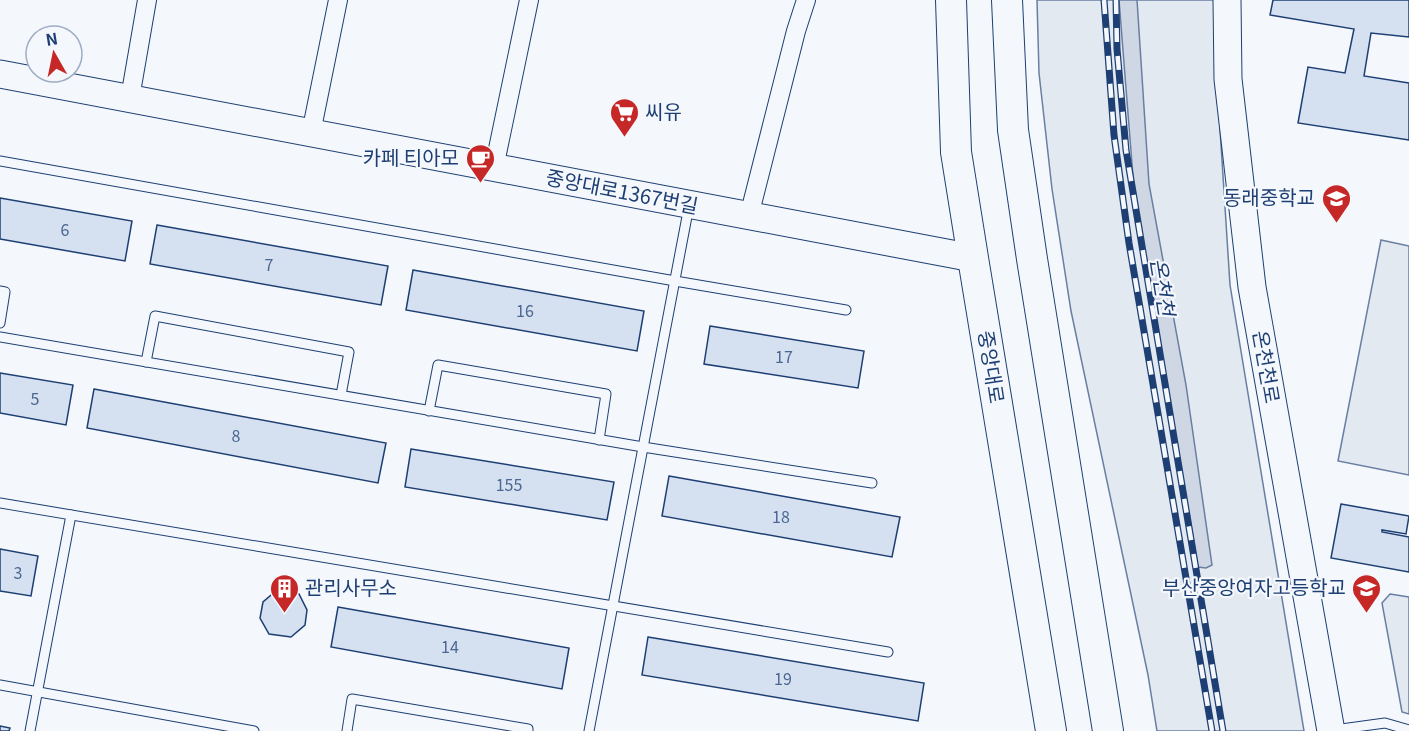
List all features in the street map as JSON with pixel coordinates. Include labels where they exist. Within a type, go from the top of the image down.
[{"type":"main road","name":"중앙대로","points":[[951,0],[956,152],[1051,731]]},
{"type":"main road","points":[[1007,0],[1014,130],[1033,271],[1108,731]]},
{"type":"street","points":[[130,98],[147,0]]},
{"type":"street","points":[[311,133],[338,0]]},
{"type":"street","points":[[494,168],[529,0]]},
{"type":"street","points":[[749,216],[806,0]]},
{"type":"street","name":"온천천로","points":[[1227,0],[1228,79],[1252,288],[1331,731]]},
{"type":"street","name":"중앙대로1367번길","points":[[0,74],[973,258]]},
{"type":"lane","points":[[0,161],[846,310]]},
{"type":"lane","points":[[589,731],[689,204]]},
{"type":"lane","points":[[0,291],[5,292],[0,323]]},
{"type":"lane","points":[[146,362],[154,316],[349,352],[341,395]]},
{"type":"lane","points":[[0,337],[599,440],[872,483]]},
{"type":"lane","points":[[429,411],[438,365],[606,394],[599,440]]},
{"type":"lane","points":[[0,503],[888,652]]},
{"type":"lane","points":[[30,731],[71,515]]},
{"type":"lane","points":[[0,685],[254,731]]},
{"type":"lane","points":[[347,731],[352,699],[528,729],[528,731]]},
{"type":"lane","points":[[1331,731],[1385,723],[1409,730]]},
{"type":"shaded area","points":[[1037,0],[1214,0],[1230,285],[1304,731],[1157,731],[1148,675],[1071,311],[1052,189],[1039,73]]},
{"type":"shaded area","points":[[1381,240],[1409,246],[1409,475],[1338,461]]},
{"type":"shaded area","points":[[1390,594],[1409,597],[1409,714],[1402,712],[1382,603]]},
{"type":"water","name":"온천천","points":[[1119,0],[1137,0],[1149,184],[1186,385],[1212,565],[1206,568],[1198,567],[1134,189]]},
{"type":"building","points":[[1273,0],[1409,0],[1409,37],[1371,33],[1364,76],[1409,83],[1409,140],[1298,123],[1308,67],[1345,73],[1354,29],[1270,15]]},
{"type":"building","points":[[0,198],[132,221],[125,261],[0,239]]},
{"type":"building","points":[[157,225],[388,266],[381,305],[150,264]]},
{"type":"building","points":[[413,270],[644,311],[637,351],[406,310]]},
{"type":"building","points":[[710,326],[864,351],[858,388],[704,364]]},
{"type":"building","points":[[0,373],[73,385],[66,425],[0,413]]},
{"type":"building","points":[[94,389],[386,443],[378,483],[87,428]]},
{"type":"building","points":[[411,449],[614,482],[607,520],[405,487]]},
{"type":"building","points":[[669,476],[900,517],[892,557],[662,516]]},
{"type":"building","points":[[1341,504],[1409,516],[1406,534],[1382,530],[1382,532],[1409,537],[1409,572],[1331,558]]},
{"type":"building","points":[[0,549],[38,556],[31,596],[0,591]]},
{"type":"building","name":"관리사무소","points":[[277,590],[299,594],[307,610],[305,625],[291,637],[269,634],[260,618],[263,602]]},
{"type":"building","points":[[338,607],[569,648],[562,689],[331,647]]},
{"type":"building","points":[[648,637],[924,683],[918,721],[642,675]]},
{"type":"building","points":[[0,726],[10,728],[9,731],[0,731]]},
{"type":"railway","points":[[1104,0],[1114,135],[1129,243],[1212,731]]},
{"type":"railway","points":[[1116,0],[1117,49],[1126,150],[1223,731]]},
{"type":"place","name":"씨유","points":[[624,138]]},
{"type":"place","name":"카페 티아모","points":[[480,184]]},
{"type":"place","name":"동래중학교","points":[[1336,224]]},
{"type":"place","name":"관리사무소","points":[[284,614]]},
{"type":"place","name":"부산중앙여자고등학교","points":[[1367,614]]}]
